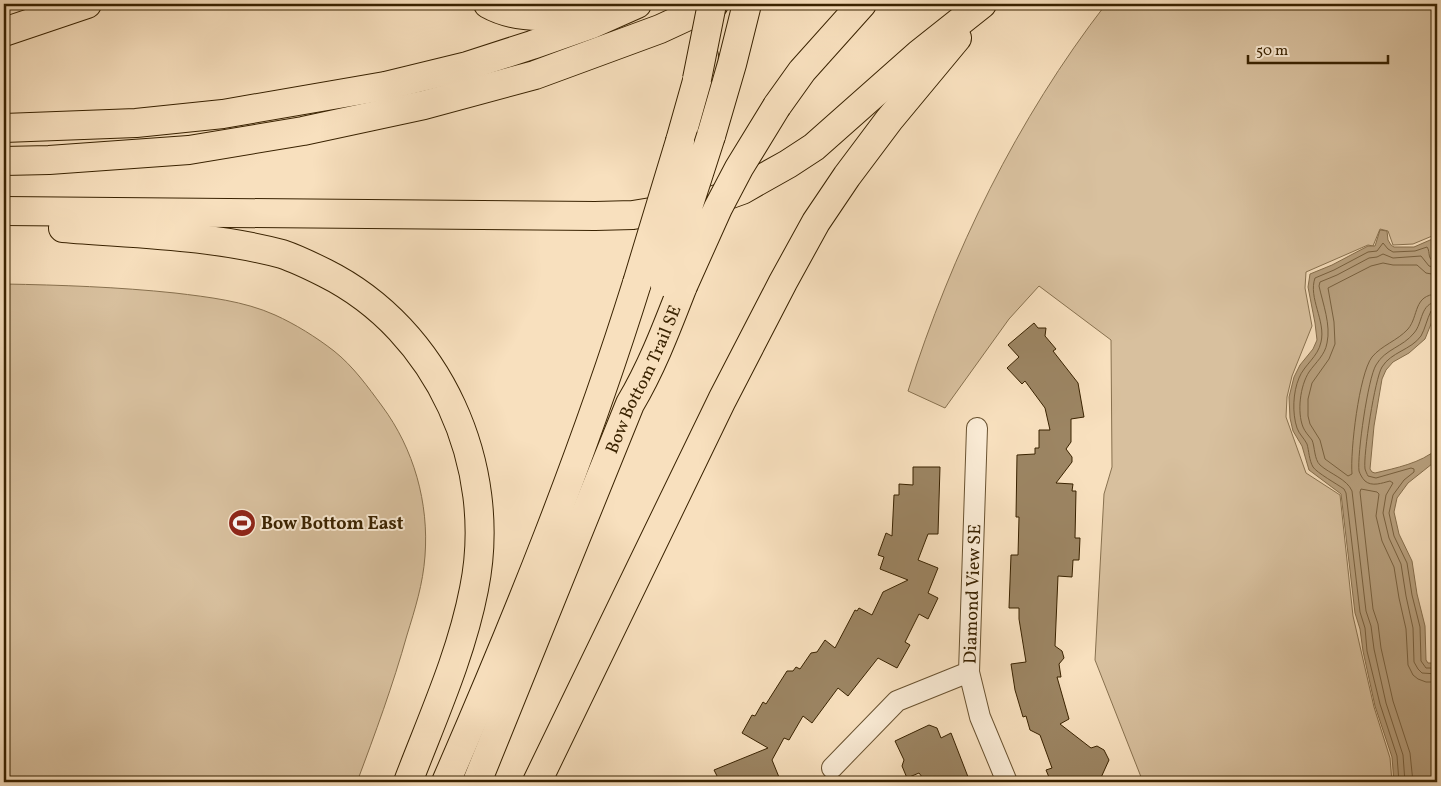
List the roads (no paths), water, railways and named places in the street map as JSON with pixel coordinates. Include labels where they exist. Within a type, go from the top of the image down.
[{"type":"highway","points":[[4,32],[86,4]]},
{"type":"highway","points":[[488,4],[498,10],[551,16],[636,4]]},
{"type":"highway","points":[[4,128],[155,121],[223,114],[385,86],[467,66],[532,45],[592,24],[636,4]]},
{"type":"highway","points":[[697,79],[713,4]]},
{"type":"highway","points":[[4,161],[49,160],[188,150],[303,131],[424,105],[535,75],[660,30],[713,4]]},
{"type":"highway","name":"Bow Bottom Trail SE","points":[[477,782],[630,404],[634,377],[661,284],[680,141],[720,4]]},
{"type":"highway","points":[[661,284],[711,136],[747,4]]},
{"type":"highway","name":"Bow Bottom Trail SE","points":[[446,782],[489,684],[588,432],[614,356],[661,284],[718,208],[739,168],[777,106],[802,71],[862,4]]},
{"type":"highway","points":[[4,211],[595,216],[633,215],[706,203],[742,190],[814,147],[919,54],[983,4]]},
{"type":"highway","points":[[537,782],[722,400],[782,282],[816,222],[847,176],[889,120],[983,4]]},
{"type":"highway","points":[[4,223],[187,238],[250,247],[284,255],[326,273],[357,291],[398,325],[419,350],[450,402],[463,432],[471,458],[477,488],[479,552],[474,589],[455,658],[408,782]]},
{"type":"street","name":"Diamond View SE","points":[[978,428],[969,672],[980,718],[1008,782]]},
{"type":"street","points":[[832,768],[897,701],[969,672]]},
{"type":"water","points":[[1380,230],[1387,231],[1388,240],[1394,247],[1414,247],[1437,237],[1437,251],[1432,253],[1437,259],[1437,309],[1425,339],[1409,353],[1393,362],[1386,370],[1382,379],[1374,426],[1370,469],[1375,473],[1400,467],[1424,458],[1437,449],[1437,460],[1408,483],[1397,498],[1394,512],[1399,534],[1412,561],[1417,594],[1425,626],[1426,660],[1428,663],[1437,663],[1437,782],[1394,782],[1392,757],[1375,706],[1360,629],[1355,613],[1341,494],[1309,470],[1302,446],[1293,431],[1290,418],[1289,397],[1294,377],[1317,340],[1308,287],[1310,274],[1368,246],[1375,246]]},
{"type":"place","name":"Bow Bottom East","points":[[242,523]]}]
